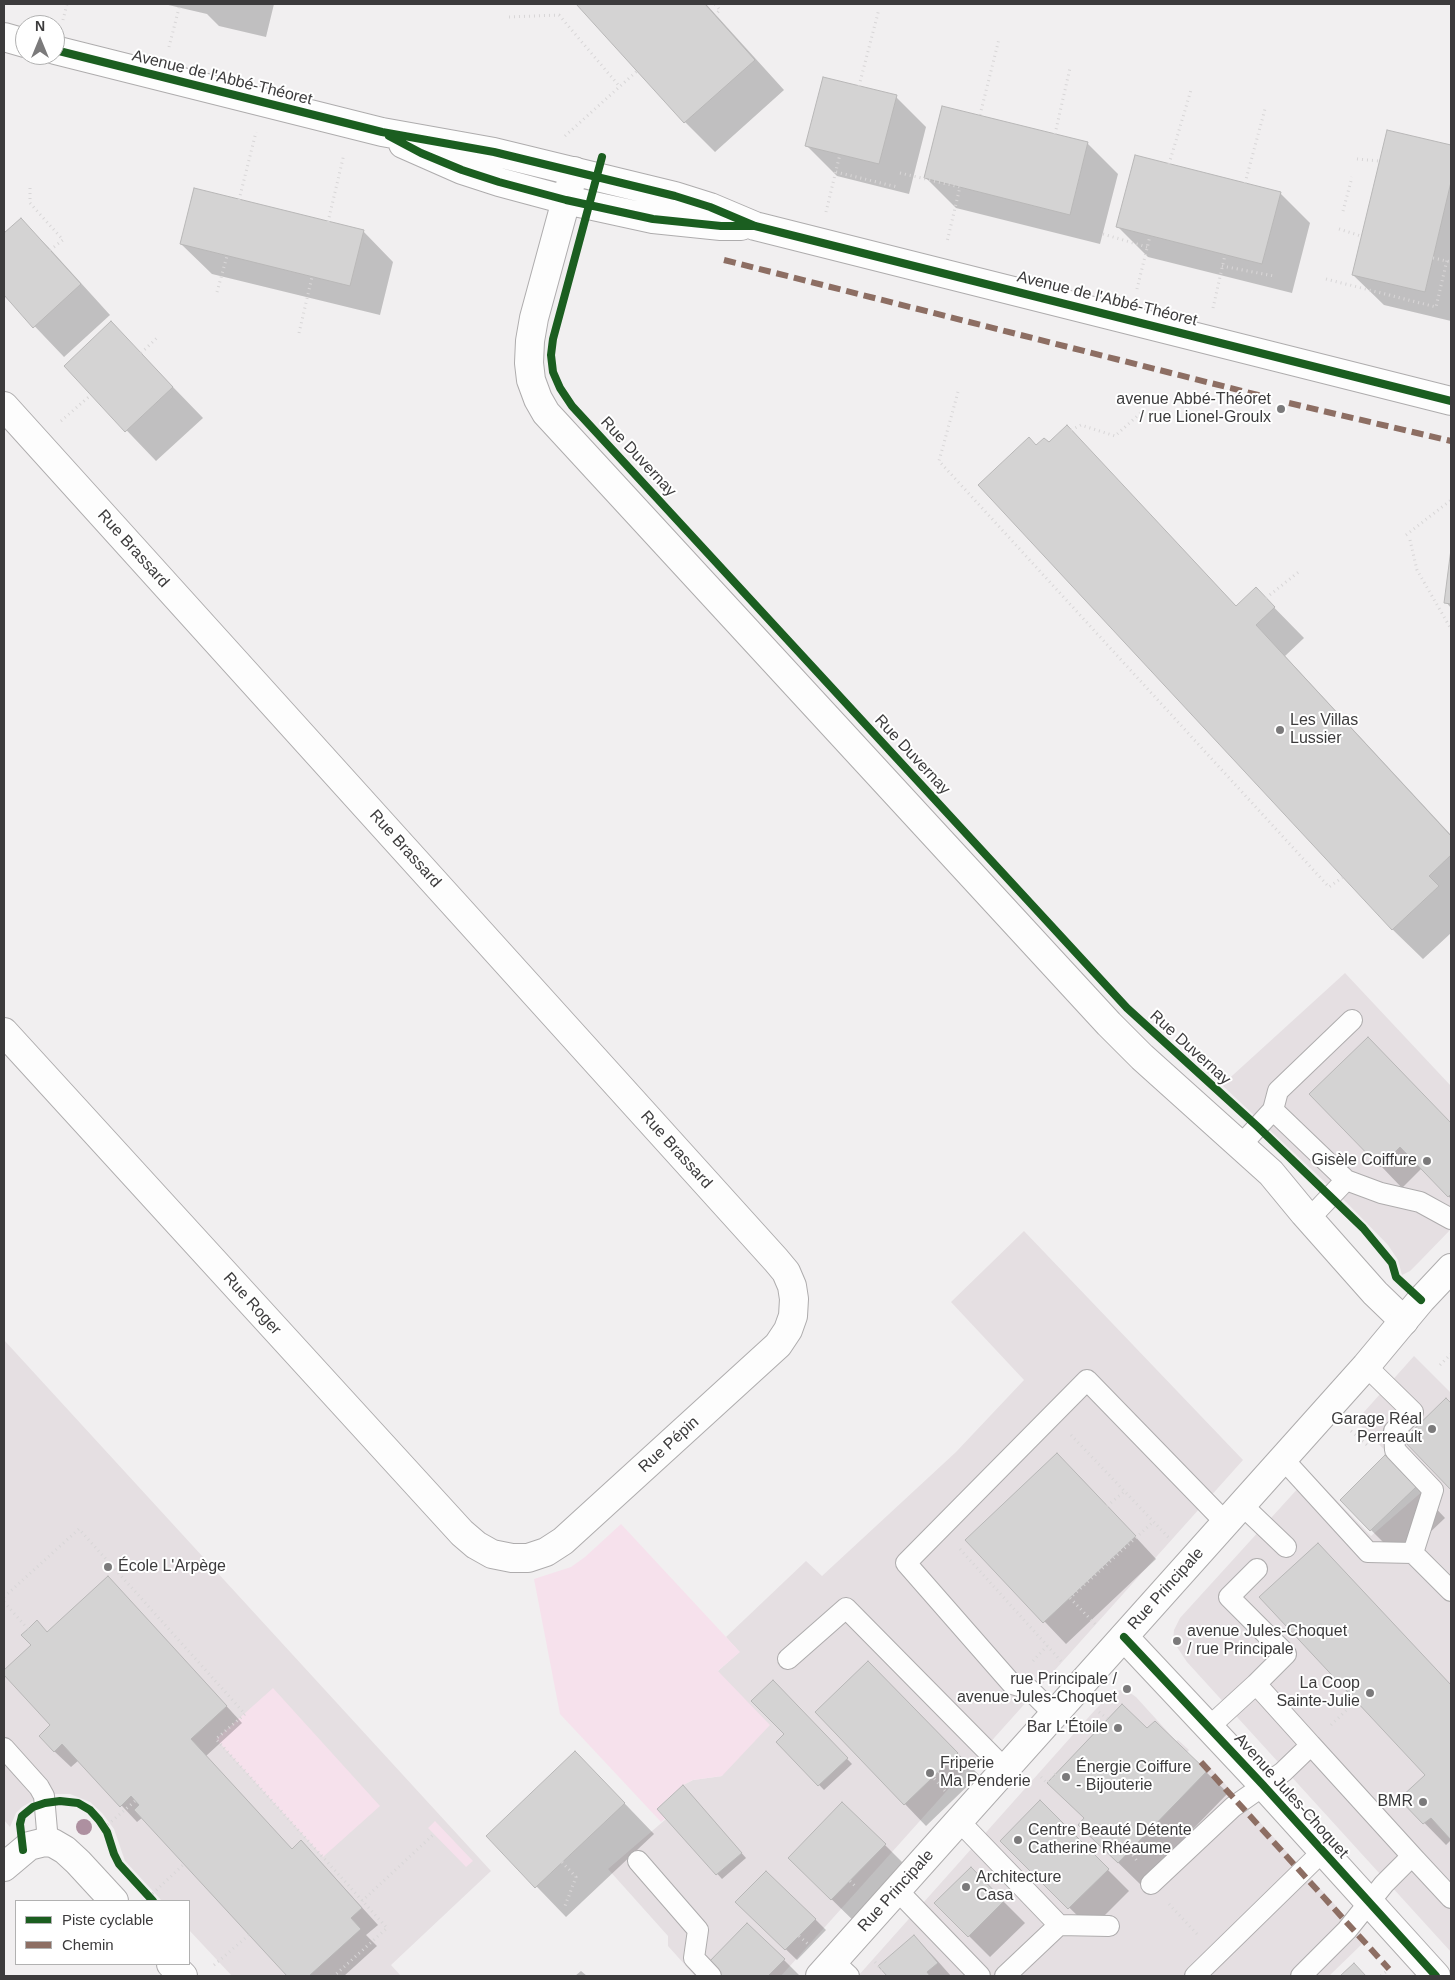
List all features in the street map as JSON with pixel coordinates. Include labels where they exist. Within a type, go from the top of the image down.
[{"type":"street","name":"Avenue de l'Abbé-Théoret","points":[[65,53],[382,132],[456,144],[574,171],[710,207],[755,226],[981,281],[1451,401]]},
{"type":"street","name":"Avenue de l'Abbé-Théoret","points":[[382,132],[421,153],[462,170],[566,200],[653,219],[721,226],[755,226]]},
{"type":"street","points":[[574,171],[534,318],[530,341],[529,363],[531,380],[546,413],[1109,1024],[1142,1057],[1271,1174],[1375,1293],[1404,1321]]},
{"type":"street","name":"Rue Brassard","points":[[4,406],[776,1260],[789,1279],[794,1299]]},
{"type":"street","name":"Rue Roger","points":[[4,1032],[462,1533],[476,1545],[492,1554],[512,1558]]},
{"type":"street","name":"Rue Principale","points":[[834,1971],[897,1890],[1366,1366],[1451,1268]]},
{"type":"street","name":"Rue Pépin","points":[[512,1558],[528,1558],[546,1552],[563,1541],[778,1345],[788,1330],[793,1316],[794,1299]]},
{"type":"street","name":"Avenue Jules-Choquet","points":[[1124,1637],[1263,1785],[1436,1976]]},
{"type":"street","points":[[4,1867],[29,1846],[48,1842],[65,1850],[113,1900]]},
{"type":"street","points":[[172,1965],[183,1976]]},
{"type":"lane","points":[[1241,1145],[1273,1110],[1278,1091],[1352,1020]]},
{"type":"lane","points":[[1273,1110],[1346,1180],[1380,1192],[1420,1202],[1451,1218]]},
{"type":"lane","points":[[1309,1219],[1346,1180]]},
{"type":"lane","points":[[1366,1366],[1414,1412],[1394,1431],[1395,1450],[1433,1490],[1414,1553]]},
{"type":"lane","points":[[1054,1714],[1029,1689],[1012,1684],[906,1563],[1087,1380],[1234,1514],[1286,1547]]},
{"type":"lane","points":[[1283,1459],[1368,1552],[1414,1553],[1451,1591]]},
{"type":"lane","points":[[1209,1727],[1286,1654],[1228,1597],[1257,1569]]},
{"type":"lane","points":[[788,1659],[846,1608],[1005,1769]]},
{"type":"lane","points":[[1256,1684],[1451,1898]]},
{"type":"lane","points":[[1151,1884],[1233,1807],[1283,1772],[1311,1745]]},
{"type":"lane","points":[[4,1748],[44,1796],[48,1842]]},
{"type":"lane","points":[[959,1821],[1059,1925]]},
{"type":"lane","points":[[1195,1976],[1323,1851]]},
{"type":"lane","points":[[1301,1976],[1347,1930],[1384,1884],[1412,1856]]},
{"type":"lane","points":[[638,1861],[698,1930],[694,1958],[711,1976]]},
{"type":"lane","points":[[897,1890],[980,1976]]},
{"type":"lane","points":[[1005,1976],[1059,1925],[1110,1926]]},
{"type":"path","points":[[169,48],[180,4]]},
{"type":"path","points":[[715,4],[720,10],[715,15]]},
{"type":"path","points":[[859,86],[879,9]]},
{"type":"path","points":[[509,17],[559,15],[620,87]]},
{"type":"path","points":[[980,115],[998,39]]},
{"type":"path","points":[[1055,134],[1070,68]]},
{"type":"path","points":[[563,139],[637,71]]},
{"type":"path","points":[[1169,164],[1191,90]]},
{"type":"path","points":[[239,200],[264,103]]},
{"type":"path","points":[[1245,183],[1265,109]]},
{"type":"path","points":[[328,222],[352,125]]},
{"type":"path","points":[[826,213],[840,154]]},
{"type":"path","points":[[1357,158],[1379,162]]},
{"type":"path","points":[[836,172],[897,188]]},
{"type":"path","points":[[900,173],[960,188],[946,243]]},
{"type":"path","points":[[1343,211],[1352,177]]},
{"type":"path","points":[[30,188],[30,203],[63,240],[50,250]]},
{"type":"path","points":[[1339,229],[1362,236]]},
{"type":"path","points":[[1103,234],[1147,247]]},
{"type":"path","points":[[1136,291],[1150,236]]},
{"type":"path","points":[[1212,310],[1225,255]]},
{"type":"path","points":[[216,292],[227,256]]},
{"type":"path","points":[[1326,279],[1436,307],[1449,261],[1433,258]]},
{"type":"path","points":[[1222,266],[1274,276]]},
{"type":"path","points":[[300,333],[312,277]]},
{"type":"path","points":[[141,353],[159,336]]},
{"type":"path","points":[[958,392],[939,461],[1329,888],[1343,877]]},
{"type":"path","points":[[36,442],[91,395]]},
{"type":"path","points":[[1071,430],[1073,427],[1081,426],[1115,436],[1144,410],[1165,422]]},
{"type":"path","points":[[1406,536],[1451,500]]},
{"type":"path","points":[[1410,540],[1417,570],[1451,629]]},
{"type":"path","points":[[1266,598],[1301,570]]},
{"type":"path","points":[[1440,1364],[1451,1354]]},
{"type":"path","points":[[1347,1426],[1371,1451]]},
{"type":"path","points":[[1074,1439],[1174,1543]]},
{"type":"path","points":[[1107,1506],[1124,1491]]},
{"type":"path","points":[[1098,1628],[1070,1598],[1153,1522]]},
{"type":"path","points":[[4,1597],[79,1529],[245,1714],[216,1739],[387,1928],[334,1976]]},
{"type":"path","points":[[960,1548],[1065,1666]]},
{"type":"path","points":[[4,1602],[28,1628]]},
{"type":"path","points":[[1311,1745],[1356,1701]]},
{"type":"path","points":[[1035,1772],[1047,1782],[1058,1771]]},
{"type":"path","points":[[939,1772],[933,1777],[949,1795]]},
{"type":"path","points":[[104,1828],[135,1801]]},
{"type":"path","points":[[100,1820],[109,1839]]},
{"type":"path","points":[[362,1901],[434,1834]]},
{"type":"path","points":[[1130,1851],[1151,1884],[1217,1956]]},
{"type":"path","points":[[562,1862],[576,1877],[565,1906]]},
{"type":"path","points":[[143,1890],[151,1899],[184,1864]]},
{"type":"path","points":[[208,1959],[217,1968],[249,1935]]},
{"type":"path","points":[[1381,1976],[1389,1969]]},
{"type":"shaded area","points":[[1345,973],[1451,1086],[1451,1229],[1410,1271],[1402,1275],[1398,1260],[1388,1245],[1346,1202],[1222,1085]]},
{"type":"shaded area","points":[[1024,1231],[1243,1460],[781,1976],[695,1976],[668,1946],[668,1936],[608,1869],[666,1819],[657,1809],[683,1785],[693,1780],[722,1776],[718,1671],[739,1652],[726,1637],[806,1561],[822,1576],[956,1452],[1024,1380],[951,1302]]},
{"type":"shaded area","name":"École L'Arpège","points":[[4,1340],[491,1871],[391,1965],[401,1976],[232,1976],[190,1931],[190,1900],[161,1900],[125,1861],[114,1829],[102,1813],[90,1802],[70,1794],[41,1796],[22,1807],[16,1813],[10,1827],[4,1820]]},
{"type":"shaded area","points":[[1414,1356],[1451,1393],[1451,1952],[1187,1662],[1173,1641],[1174,1630],[1180,1618],[1311,1474],[1371,1536],[1424,1490],[1356,1421]]},
{"type":"shaded area","points":[[621,1524],[740,1652],[718,1671],[770,1725],[722,1776],[693,1780],[683,1785],[657,1809],[666,1818],[661,1822],[560,1714],[534,1579],[571,1567],[585,1557]]},
{"type":"shaded area","points":[[273,1688],[380,1806],[323,1857],[216,1739]]},
{"type":"shaded area","points":[[1120,1690],[1129,1692],[1136,1697],[1176,1741],[1178,1740],[1189,1750],[1187,1753],[1201,1766],[1205,1762],[1366,1939],[1361,1945],[1329,1976],[858,1976],[1095,1710],[1112,1693]]},
{"type":"shaded area","points":[[435,1821],[473,1861],[466,1867],[428,1828]]},
{"type":"building","points":[[576,4],[705,4],[755,60],[684,123]]},
{"type":"building","points":[[823,77],[897,95],[879,164],[805,146]]},
{"type":"building","points":[[942,106],[1088,142],[1070,215],[924,178]]},
{"type":"building","points":[[1387,130],[1451,145],[1451,182],[1425,292],[1352,275]]},
{"type":"building","points":[[1135,155],[1281,192],[1262,264],[1116,227]]},
{"type":"building","points":[[194,188],[364,230],[350,286],[180,244]]},
{"type":"building","points":[[21,218],[81,284],[33,328],[4,295],[4,233]]},
{"type":"building","points":[[111,321],[173,387],[125,432],[64,366]]},
{"type":"building","name":"Les Villas Lussier","points":[[1067,425],[1236,606],[1256,587],[1275,607],[1256,625],[1451,836],[1451,855],[1429,876],[1439,886],[1392,930],[978,485],[1029,437],[1036,445],[1044,438],[1049,442]]},
{"type":"building","points":[[1451,549],[1451,604],[1444,603]]},
{"type":"building","points":[[1368,1037],[1451,1123],[1451,1194],[1448,1197],[1400,1147],[1380,1167],[1309,1094]]},
{"type":"building","points":[[1446,1398],[1451,1403],[1451,1490],[1403,1440]]},
{"type":"building","points":[[1057,1453],[1136,1536],[1043,1623],[965,1540]]},
{"type":"building","points":[[1385,1455],[1416,1487],[1370,1531],[1340,1500]]},
{"type":"building","points":[[1318,1543],[1451,1685],[1451,1840],[1431,1818],[1423,1824],[1399,1799],[1425,1775],[1259,1597]]},
{"type":"building","points":[[108,1576],[227,1706],[191,1739],[292,1849],[301,1840],[362,1908],[351,1918],[361,1929],[309,1976],[287,1976],[134,1810],[139,1805],[131,1796],[120,1807],[62,1744],[54,1752],[39,1736],[50,1725],[4,1675],[4,1670],[31,1645],[21,1635],[37,1620],[47,1632]]},
{"type":"building","points":[[868,1661],[958,1753],[904,1805],[815,1712]]},
{"type":"building","points":[[773,1680],[848,1758],[818,1786],[776,1742],[784,1734],[751,1701]]},
{"type":"building","points":[[1122,1704],[1147,1728],[1155,1721],[1207,1771],[1118,1863],[1078,1825],[1084,1818],[1047,1783]]},
{"type":"building","points":[[575,1751],[625,1803],[535,1888],[486,1836]]},
{"type":"building","points":[[683,1785],[742,1853],[716,1875],[657,1809]]},
{"type":"building","points":[[1040,1800],[1109,1869],[1068,1909],[1000,1841]]},
{"type":"building","points":[[842,1802],[886,1844],[831,1900],[788,1858]]},
{"type":"building","points":[[971,1867],[1004,1901],[968,1937],[934,1903]]},
{"type":"building","points":[[766,1871],[816,1919],[785,1950],[735,1902]]},
{"type":"building","points":[[747,1923],[785,1959],[768,1976],[720,1976],[707,1964]]},
{"type":"building","points":[[914,1935],[938,1963],[927,1972],[930,1976],[887,1976],[878,1966]]},
{"type":"building","points":[[1354,1963],[1366,1976],[1340,1976]]},
{"type":"marked path","points":[[724,260],[1266,397]]},
{"type":"marked path","points":[[1289,403],[1451,441]]},
{"type":"marked path","points":[[1201,1762],[1389,1969]]},
{"type":"cycle path","points":[[65,53],[382,132],[494,152],[675,196],[710,207],[755,226],[1451,401]]},
{"type":"cycle path","points":[[389,136],[421,153],[462,170],[566,200],[653,219],[721,226],[752,226]]},
{"type":"cycle path","name":"Rue Duvernay","points":[[602,157],[553,339],[551,355],[553,372],[560,388],[572,406],[1127,1008],[1258,1127],[1363,1228],[1392,1263],[1396,1277],[1421,1300]]},
{"type":"cycle path","points":[[1124,1637],[1263,1785],[1436,1976]]},
{"type":"cycle path","points":[[23,1850],[20,1824],[22,1816],[33,1807],[45,1803],[60,1801],[78,1803],[90,1810],[99,1820],[107,1832],[119,1864],[152,1900]]},
{"type":"place","name":"avenue Abbé-Théoret / rue Lionel-Groulx","points":[[1281,409]]},
{"type":"place","name":"Les Villas Lussier","points":[[1280,730]]},
{"type":"place","name":"Gisèle Coiffure","points":[[1427,1161]]},
{"type":"place","name":"Garage Réal Perreault","points":[[1432,1429]]},
{"type":"place","name":"École L'Arpège","points":[[108,1567]]},
{"type":"place","name":"avenue Jules-Choquet / rue Principale","points":[[1177,1641]]},
{"type":"place","name":"rue Principale / avenue Jules-Choquet","points":[[1127,1689]]},
{"type":"place","name":"La Coop Sainte-Julie","points":[[1370,1693]]},
{"type":"place","name":"Bar L'Étoile","points":[[1118,1728]]},
{"type":"place","name":"Friperie Ma Penderie","points":[[930,1773]]},
{"type":"place","name":"Énergie Coiffure - Bijouterie","points":[[1066,1777]]},
{"type":"place","name":"BMR","points":[[1423,1802]]},
{"type":"place","name":"Centre Beauté Détente Catherine Rhéaume","points":[[1018,1840]]},
{"type":"place","name":"Architecture Casa","points":[[966,1887]]}]
